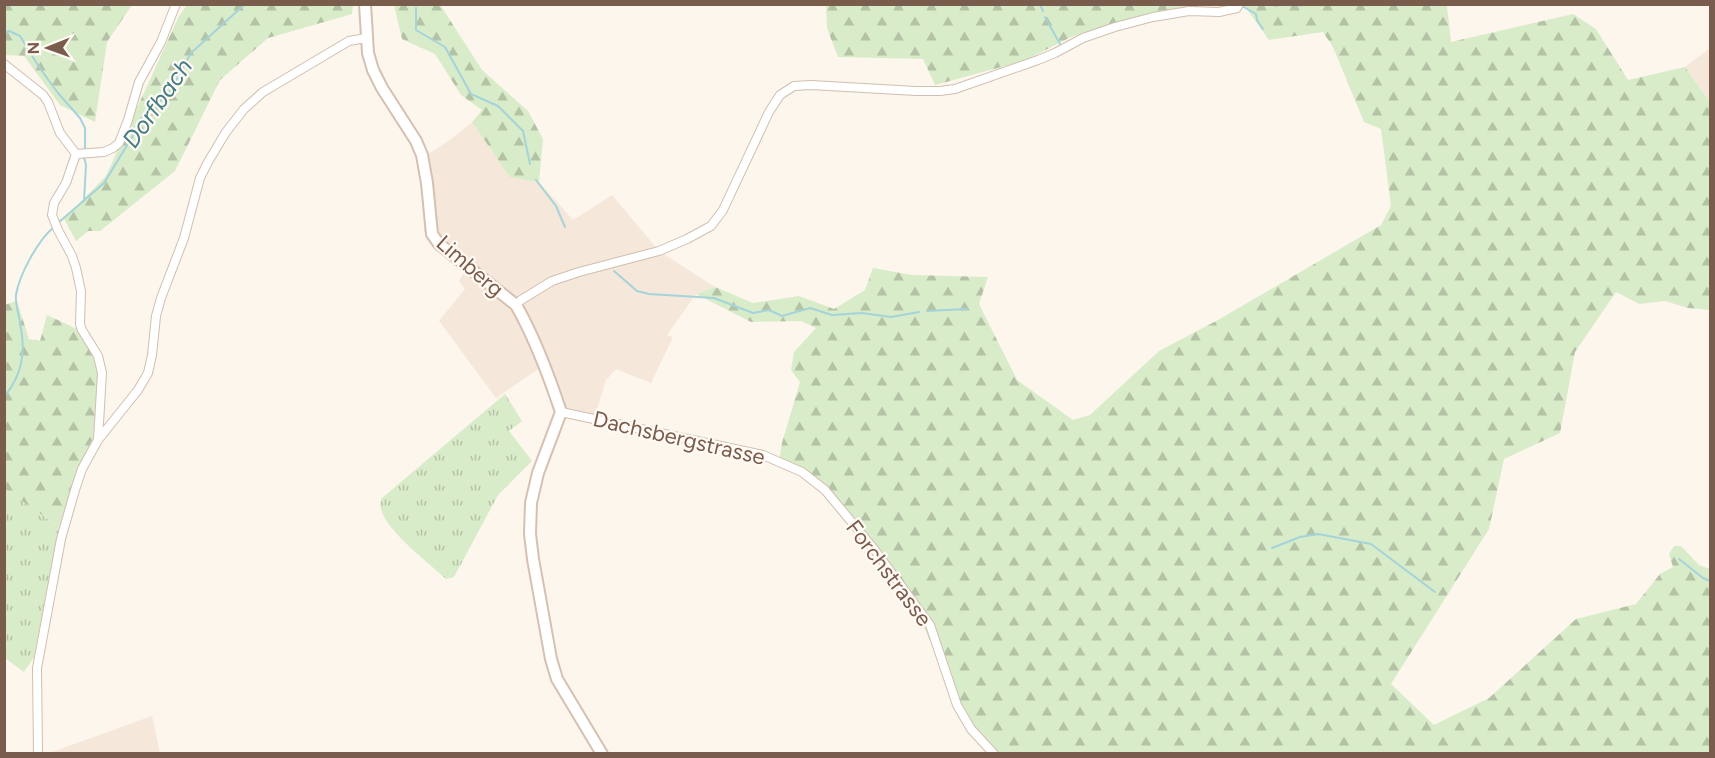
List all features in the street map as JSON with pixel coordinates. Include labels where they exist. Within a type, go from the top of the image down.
[{"type":"street","points":[[4,64],[43,95],[60,134],[82,153],[108,150],[119,143],[139,82],[160,42],[176,4]]},
{"type":"street","name":"Limberg","points":[[365,4],[366,38],[373,70],[416,141],[423,159],[430,224],[435,240],[516,306],[545,369],[561,412]]},
{"type":"street","points":[[516,306],[521,300],[552,281],[659,251],[687,240],[711,226],[723,210],[769,112],[780,95],[794,87],[810,85],[916,91],[955,89],[1038,60],[1083,38],[1115,27],[1152,17],[1189,11],[1219,12],[1237,8],[1239,4]]},
{"type":"street","points":[[38,753],[36,677],[61,539],[82,470],[98,440],[138,390],[147,373],[161,298],[190,218],[200,178],[226,132],[244,109],[263,92],[349,41],[366,38]]},
{"type":"street","points":[[82,153],[54,203],[52,211],[53,220],[72,255],[79,279],[80,324],[98,356],[102,373],[98,440]]},
{"type":"street","points":[[561,412],[538,473],[531,503],[530,534],[533,559],[557,680],[602,753]]},
{"type":"street","name":"Dachsbergstrasse","points":[[561,412],[763,455],[802,472],[825,490]]},
{"type":"street","name":"Forchstrasse","points":[[825,490],[930,625],[957,705],[971,729],[994,753]]},
{"type":"shaded area","points":[[1710,48],[1710,102],[1685,67]]},
{"type":"shaded area","points":[[474,121],[510,176],[539,182],[573,220],[612,195],[659,251],[715,287],[696,294],[667,335],[673,337],[651,383],[616,369],[606,380],[594,419],[561,412],[543,366],[496,398],[439,321],[465,289],[459,281],[465,271],[424,232],[423,185],[419,160]]},
{"type":"shaded area","points":[[152,716],[160,753],[49,753]]},
{"type":"green space","points":[[4,5],[132,5],[107,42],[95,122],[60,105],[24,56],[5,55]]},
{"type":"green space","points":[[187,5],[353,5],[352,14],[268,38],[220,80],[175,171],[100,231],[88,231],[76,241],[64,219],[106,176],[179,16]]},
{"type":"green space","points":[[394,5],[442,5],[482,70],[528,111],[543,139],[539,182],[510,177],[472,122],[482,110],[461,95],[435,54],[402,39]]},
{"type":"green space","points":[[826,5],[1208,5],[1136,18],[1071,37],[1024,61],[935,85],[923,59],[838,57],[827,28]]},
{"type":"green space","points":[[1244,5],[1449,5],[1447,6],[1451,42],[1573,14],[1596,29],[1628,80],[1685,67],[1710,102],[1710,310],[1688,308],[1665,301],[1639,304],[1616,292],[1575,352],[1560,433],[1504,459],[1489,529],[1391,684],[1434,725],[1489,698],[1576,619],[1636,604],[1660,574],[1673,567],[1669,554],[1674,546],[1681,546],[1699,565],[1710,569],[1710,753],[994,753],[971,729],[914,606],[825,490],[779,462],[782,443],[800,382],[791,370],[794,352],[816,328],[801,321],[751,322],[696,294],[715,287],[753,303],[799,296],[834,309],[865,290],[873,268],[912,275],[988,277],[979,304],[1017,380],[1073,420],[1090,415],[1159,351],[1218,320],[1381,225],[1391,206],[1381,129],[1364,122],[1333,47],[1323,32],[1269,40]]},
{"type":"green space","points":[[17,301],[29,339],[40,341],[47,315],[77,329],[95,353],[101,388],[93,438],[78,469],[59,527],[5,489],[4,305]]},
{"type":"green space","points":[[505,394],[522,421],[509,431],[532,461],[498,495],[454,577],[446,579],[393,529],[382,512],[381,500]]},
{"type":"green space","points":[[5,489],[59,527],[34,657],[24,672],[5,658]]},
{"type":"waterway","name":"Dorfbach","points":[[58,223],[104,183],[142,117],[169,93],[191,53],[245,4]]},
{"type":"waterway","points":[[1040,4],[1043,11]]},
{"type":"waterway","points":[[1245,4],[1242,6],[1256,14],[1263,29]]},
{"type":"waterway","points":[[1274,4],[1276,6],[1280,4]]},
{"type":"waterway","points":[[1294,4],[1296,6],[1311,4]]},
{"type":"waterway","points":[[416,8],[416,30],[445,47],[471,94],[498,106],[523,131],[530,164]]},
{"type":"waterway","points":[[1045,17],[1060,44]]},
{"type":"waterway","points":[[4,33],[9,31],[20,36],[58,93],[80,118],[85,128],[85,151]]},
{"type":"waterway","points":[[84,157],[86,165],[84,201]]},
{"type":"waterway","points":[[536,180],[556,206],[565,227]]},
{"type":"waterway","name":"Dorfbach","points":[[4,397],[19,371],[23,353],[16,302],[18,287],[25,268],[36,249],[54,227]]},
{"type":"waterway","points":[[614,271],[637,291],[649,294],[714,298],[753,313],[769,310],[782,316],[810,308],[832,315],[862,313],[891,317],[919,312]]},
{"type":"waterway","points":[[927,311],[967,309]]},
{"type":"waterway","points":[[1272,548],[1300,537],[1318,534],[1371,544],[1435,592]]},
{"type":"waterway","points":[[1679,559],[1710,581]]}]
